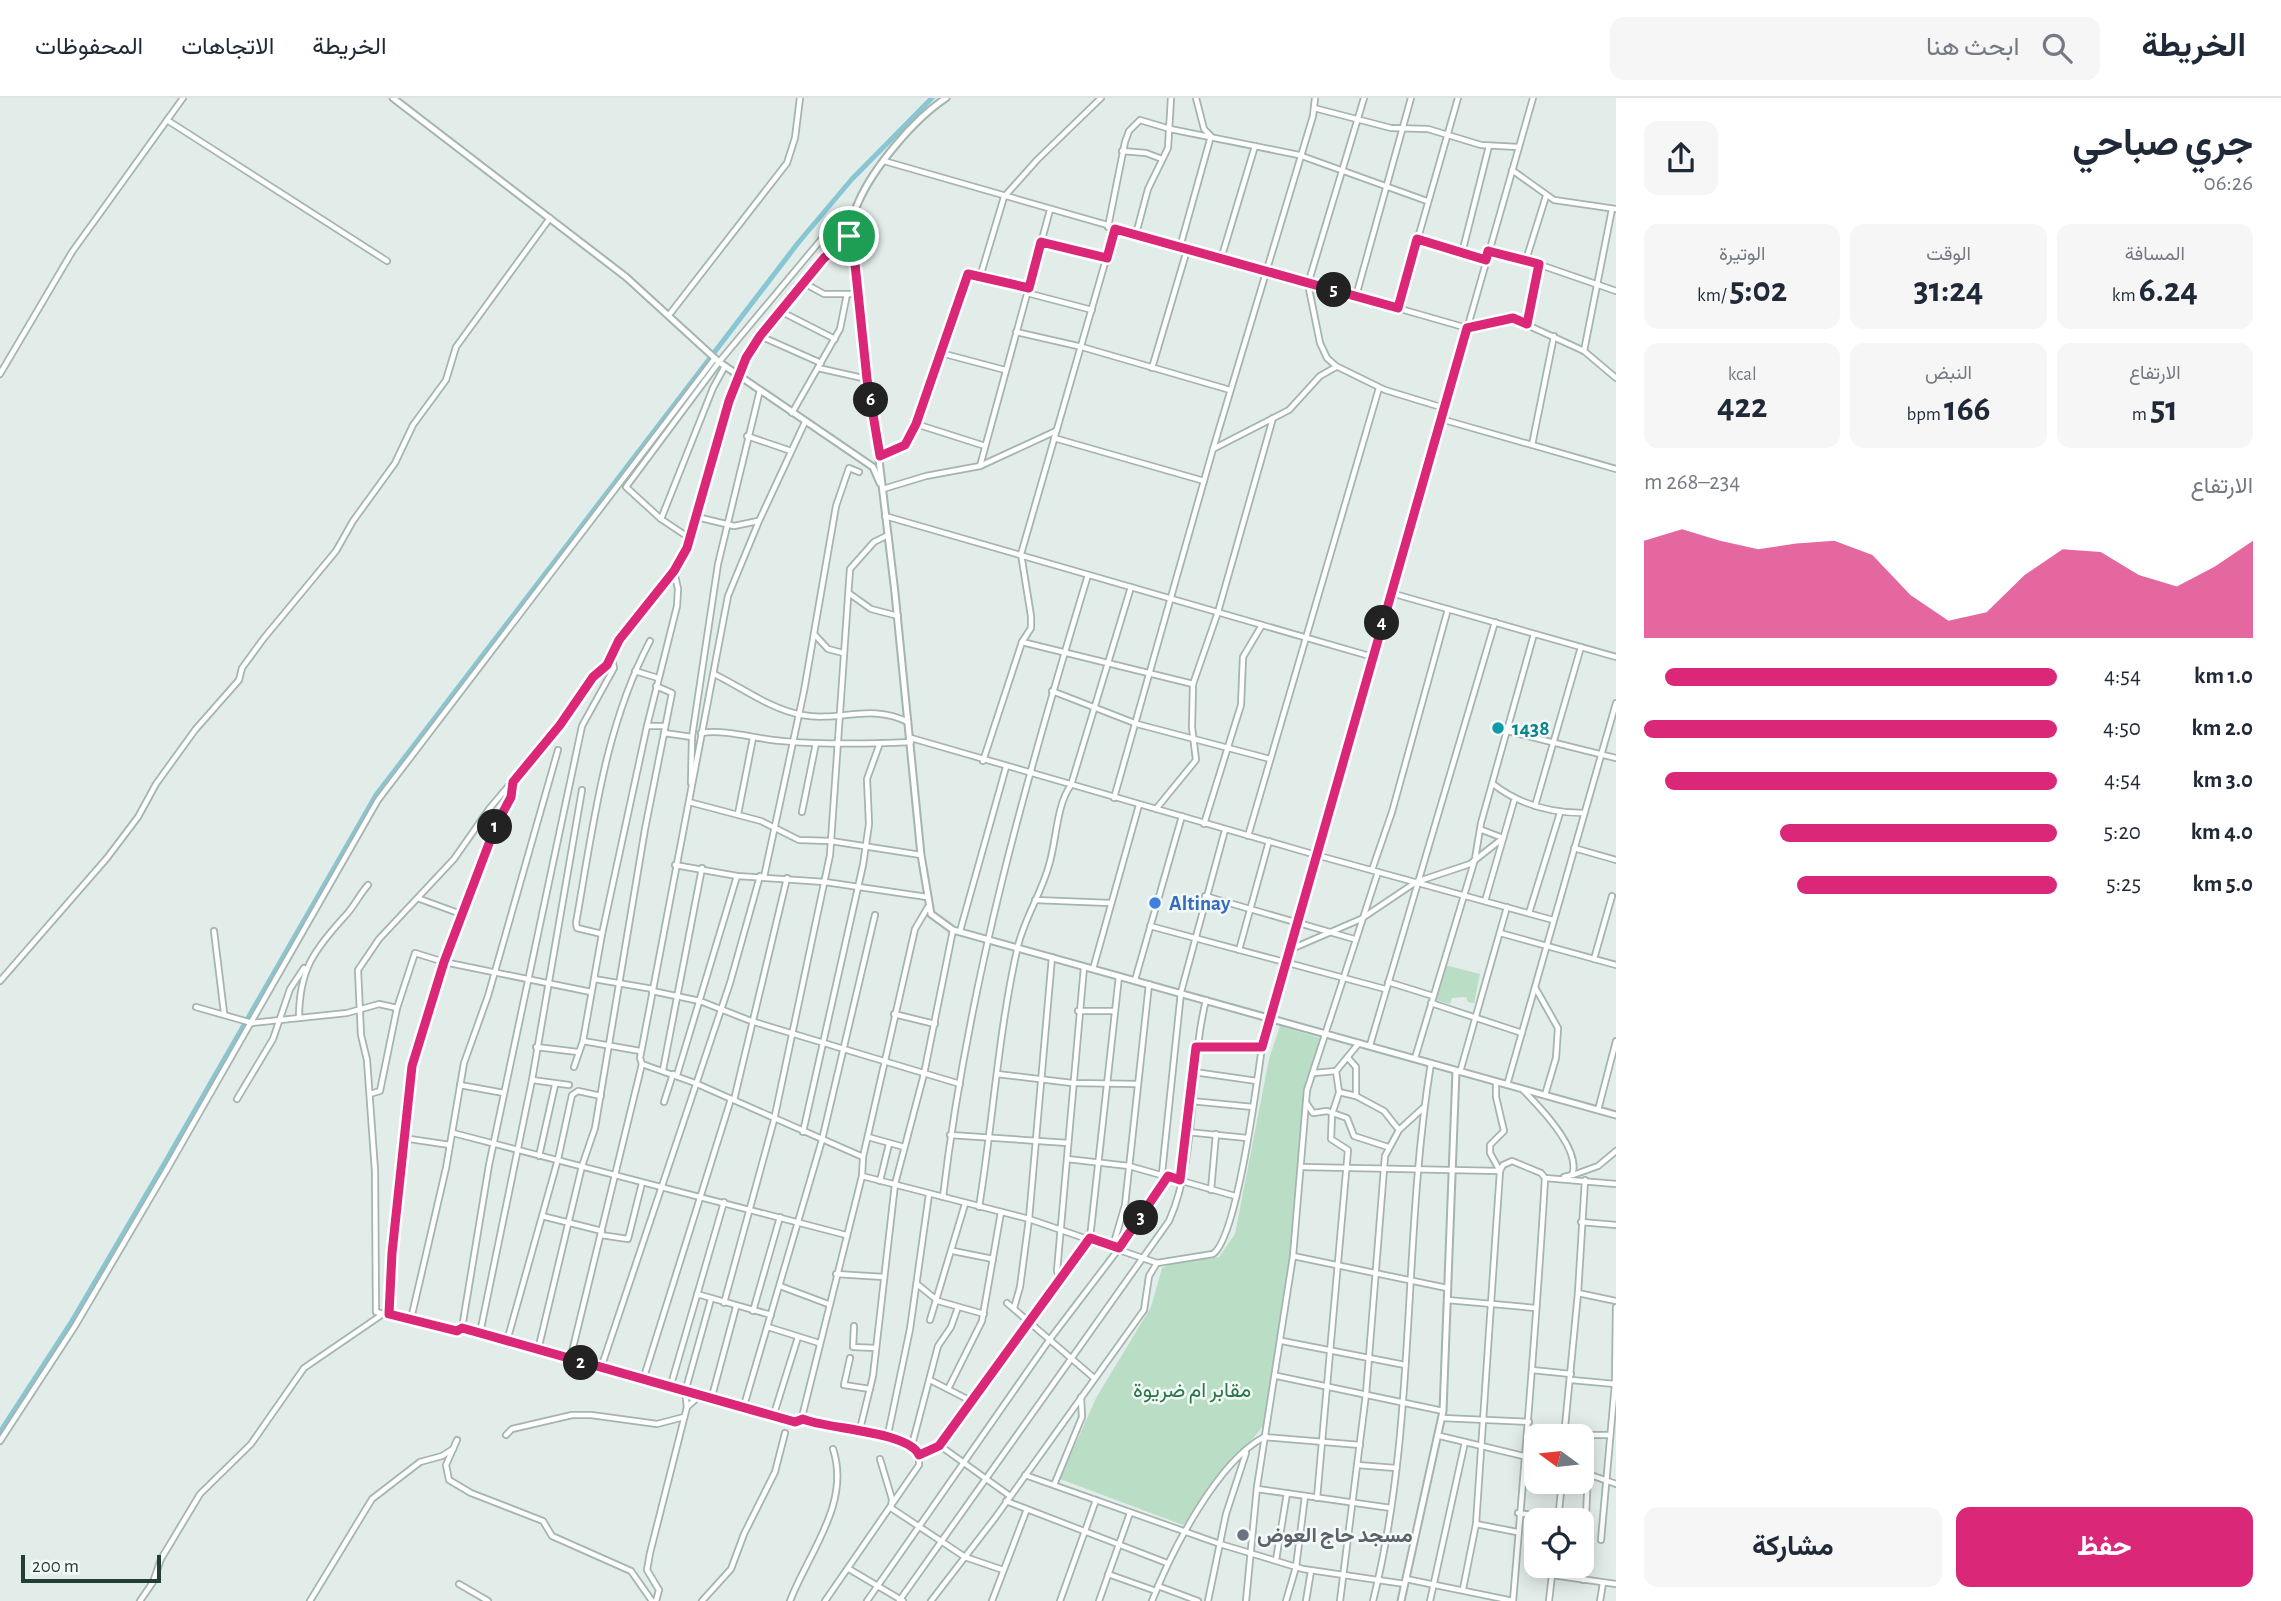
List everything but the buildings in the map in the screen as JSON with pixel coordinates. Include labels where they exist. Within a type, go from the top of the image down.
[{"type":"street","points":[[0,374],[72,252],[183,98]]},
{"type":"street","points":[[669,315],[787,163],[795,138],[800,98]]},
{"type":"street","points":[[946,98],[930,110],[884,161],[857,204],[851,235],[867,379],[880,456],[921,855],[928,907],[936,921],[956,931],[1616,1115]]},
{"type":"street","points":[[980,277],[1004,197],[1037,160],[1101,98]]},
{"type":"street","points":[[1136,234],[1148,189],[1168,148],[1171,98]]},
{"type":"street","points":[[1196,98],[1204,129],[1211,136]]},
{"type":"street","points":[[1114,798],[1315,98]]},
{"type":"street","points":[[1364,98],[1307,284],[1320,343],[1327,358],[1336,366],[1380,388],[1444,408]]},
{"type":"street","points":[[1356,296],[1411,98]]},
{"type":"street","points":[[1398,308],[1458,98]]},
{"type":"street","points":[[862,1176],[1029,1219],[1157,1263],[1215,1253],[1223,1241],[1247,1138],[1262,1047],[1533,98]]},
{"type":"street","points":[[396,99],[550,218],[669,315],[717,360],[873,467],[883,489]]},
{"type":"street","points":[[1314,108],[1403,128],[1428,129],[1489,146],[1518,148]]},
{"type":"street","points":[[167,120],[387,261]]},
{"type":"street","points":[[1108,226],[1122,152],[1135,123],[1146,120],[1170,129],[1299,155],[1342,173],[1427,201]]},
{"type":"street","points":[[1180,247],[1211,136]]},
{"type":"street","points":[[1221,259],[1255,146]]},
{"type":"street","points":[[1462,253],[1489,146]]},
{"type":"street","points":[[1122,152],[1146,153],[1163,159]]},
{"type":"street","points":[[884,161],[1187,250],[1467,328],[1513,318],[1584,351],[1616,377]]},
{"type":"street","points":[[1511,170],[1546,196],[1614,209],[1584,351]]},
{"type":"street","points":[[1526,260],[1546,196]]},
{"type":"street","points":[[980,466],[1050,210]]},
{"type":"street","points":[[0,981],[107,858],[195,730],[239,680],[242,668],[264,638],[336,551],[353,522],[396,463],[413,425],[446,380],[456,347],[550,218]]},
{"type":"street","points":[[0,1441],[75,1326],[378,800],[717,360],[835,223],[844,227],[851,235]]},
{"type":"street","points":[[983,761],[1022,642],[1031,628],[1021,554],[1115,229]]},
{"type":"street","points":[[381,1315],[374,1306],[377,1200],[370,1094],[361,1035],[360,967],[379,939],[419,899],[560,725],[593,677],[612,659],[619,640],[674,571],[691,539],[738,375],[760,336],[780,311],[851,235]]},
{"type":"street","points":[[1417,239],[1486,260]]},
{"type":"street","points":[[1041,242],[1107,258]]},
{"type":"street","points":[[1153,368],[1187,250]]},
{"type":"street","points":[[1488,251],[1539,264],[1616,291]]},
{"type":"street","points":[[1527,324],[1539,264]]},
{"type":"street","points":[[880,456],[905,445],[916,424],[968,274],[1092,310]]},
{"type":"street","points":[[804,283],[824,295],[858,294]]},
{"type":"street","points":[[792,413],[835,339],[848,294]]},
{"type":"street","points":[[780,311],[835,339]]},
{"type":"street","points":[[1016,332],[1082,347],[1230,390]]},
{"type":"street","points":[[760,336],[820,365],[867,379]]},
{"type":"street","points":[[1532,445],[1554,336]]},
{"type":"street","points":[[942,354],[1005,369]]},
{"type":"street","points":[[691,539],[661,520],[626,487],[717,360]]},
{"type":"street","points":[[661,520],[713,388],[725,366]]},
{"type":"street","points":[[1213,449],[1298,403],[1320,376],[1336,366]]},
{"type":"street","points":[[1248,836],[1380,388]]},
{"type":"street","points":[[691,791],[692,737],[718,564],[760,390]]},
{"type":"street","points":[[1156,809],[1196,760],[1191,708],[1193,684],[1218,612],[1273,418]]},
{"type":"street","points":[[1441,419],[1616,469]]},
{"type":"street","points":[[570,1360],[642,1064],[640,1051],[728,596],[758,521],[805,422]]},
{"type":"street","points":[[916,424],[985,446]]},
{"type":"street","points":[[883,489],[926,476],[980,466],[1057,430]]},
{"type":"street","points":[[747,436],[791,452]]},
{"type":"street","points":[[1055,438],[1203,481]]},
{"type":"street","points":[[601,1368],[721,1009],[762,877],[799,715],[836,506],[849,468],[859,472]]},
{"type":"street","points":[[885,516],[1373,657]]},
{"type":"street","points":[[697,517],[729,526],[758,521]]},
{"type":"street","points":[[724,1303],[752,1209],[774,1120],[825,882],[840,745],[843,653],[852,565],[874,542],[888,535]]},
{"type":"street","points":[[575,1067],[583,1041],[602,934],[678,594],[674,571]]},
{"type":"street","points":[[943,1197],[950,1135],[987,938],[1028,773],[1087,575]]},
{"type":"street","points":[[979,1207],[1017,947],[1045,881],[1057,837],[1062,797],[1071,785],[1131,587]]},
{"type":"street","points":[[849,593],[871,609],[898,616]]},
{"type":"street","points":[[1391,593],[1616,657]]},
{"type":"street","points":[[1247,1601],[1257,1489],[1264,1437],[1277,1376],[1293,1256],[1306,1100],[1375,871],[1448,609]]},
{"type":"street","points":[[1370,1045],[1495,622]]},
{"type":"street","points":[[1205,824],[1241,705],[1243,657],[1262,625]]},
{"type":"street","points":[[813,633],[828,649],[843,653]]},
{"type":"street","points":[[1415,1058],[1475,859],[1534,634]]},
{"type":"street","points":[[602,934],[578,928],[576,923],[597,798],[635,671],[650,641]]},
{"type":"street","points":[[1022,642],[1193,684]]},
{"type":"street","points":[[1535,806],[1581,647]]},
{"type":"street","points":[[462,1328],[504,1093],[582,726],[614,668],[612,659]]},
{"type":"street","points":[[635,671],[658,678]]},
{"type":"street","points":[[715,674],[746,693],[799,715],[863,711],[895,715],[909,722]]},
{"type":"street","points":[[538,1350],[582,1166],[595,1128],[610,1047],[645,829],[671,693],[656,686]]},
{"type":"street","points":[[1052,691],[1137,724],[1270,759]]},
{"type":"street","points":[[1507,1085],[1616,703]]},
{"type":"street","points":[[647,726],[665,726]]},
{"type":"street","points":[[701,733],[716,731],[753,738],[840,745],[911,740],[1553,920]]},
{"type":"street","points":[[1507,731],[1616,758]]},
{"type":"street","points":[[664,733],[692,737]]},
{"type":"street","points":[[738,814],[753,738]]},
{"type":"street","points":[[802,812],[816,743]]},
{"type":"street","points":[[803,1132],[866,847],[869,824],[867,779],[880,743]]},
{"type":"street","points":[[411,1319],[453,1133],[460,1085],[558,750]]},
{"type":"street","points":[[860,1429],[876,1348],[895,1184],[924,1074],[956,931],[1006,767]]},
{"type":"street","points":[[389,1314],[403,1138],[412,1066],[461,914],[496,825],[511,797],[513,782]]},
{"type":"street","points":[[1493,784],[1514,801],[1560,813],[1584,813]]},
{"type":"street","points":[[480,1333],[532,1080],[582,790]]},
{"type":"street","points":[[1485,901],[1514,801]]},
{"type":"street","points":[[689,802],[738,814],[799,840],[831,841],[921,855]]},
{"type":"street","points":[[1093,969],[1139,804]]},
{"type":"street","points":[[1529,913],[1560,813]]},
{"type":"street","points":[[1135,980],[1182,816]]},
{"type":"street","points":[[1162,1173],[1181,992],[1225,830]]},
{"type":"street","points":[[1482,830],[1503,838]]},
{"type":"street","points":[[1289,950],[1361,919],[1416,883],[1475,859],[1503,838]]},
{"type":"street","points":[[1239,950],[1269,841]]},
{"type":"street","points":[[1574,848],[1616,860]]},
{"type":"street","points":[[675,865],[737,876],[825,882],[927,897]]},
{"type":"street","points":[[663,1070],[702,868]]},
{"type":"street","points":[[664,1102],[700,1002],[737,876]]},
{"type":"street","points":[[643,1380],[699,1196],[732,1099],[787,878]]},
{"type":"street","points":[[237,1099],[273,1039],[290,989],[325,936],[346,915],[368,886]]},
{"type":"street","points":[[1205,896],[1297,920],[1327,933],[1354,939]]},
{"type":"street","points":[[1594,959],[1612,896]]},
{"type":"street","points":[[419,899],[461,914]]},
{"type":"street","points":[[1035,900],[1110,903]]},
{"type":"street","points":[[803,1419],[819,1343],[862,1176],[863,1157],[894,1014],[915,929],[928,907]]},
{"type":"street","points":[[1401,1601],[1440,1436],[1443,1410],[1451,1172],[1458,1071],[1507,907]]},
{"type":"street","points":[[743,1409],[822,1140],[875,915]]},
{"type":"street","points":[[1150,926],[1385,989]]},
{"type":"street","points":[[214,931],[224,1013]]},
{"type":"street","points":[[1500,933],[1616,965]]},
{"type":"street","points":[[370,1094],[380,1091],[397,1008],[415,953],[444,962],[592,992]]},
{"type":"street","points":[[1014,1308],[1021,1282],[1029,1219],[1052,957]]},
{"type":"street","points":[[299,1018],[299,999],[307,964]]},
{"type":"street","points":[[1060,1280],[1056,1271],[1077,1011],[1084,967]]},
{"type":"street","points":[[919,1455],[939,1446],[1090,1238],[1113,1011],[1119,976]]},
{"type":"street","points":[[593,979],[621,982],[700,1002],[883,1063],[960,1084]]},
{"type":"street","points":[[1388,982],[1433,996]]},
{"type":"street","points":[[1116,1247],[1125,1205],[1149,984]]},
{"type":"street","points":[[1535,986],[1558,1028],[1556,1058],[1545,1096]]},
{"type":"street","points":[[849,1569],[901,1600],[1070,1356],[1144,1258],[1172,1215],[1187,1132],[1196,1047],[1206,1000]]},
{"type":"street","points":[[1431,1003],[1522,1033]]},
{"type":"street","points":[[196,1007],[251,1023],[347,1013],[362,1006],[379,1004],[397,1008]]},
{"type":"street","points":[[1077,1011],[1113,1011]]},
{"type":"street","points":[[894,1014],[935,1024]]},
{"type":"street","points":[[583,1041],[640,1051]]},
{"type":"street","points":[[1598,1110],[1616,1041]]},
{"type":"street","points":[[1314,1073],[1336,1071],[1360,1043]]},
{"type":"street","points":[[536,1047],[578,1052]]},
{"type":"street","points":[[1196,1047],[1262,1047]]},
{"type":"street","points":[[1348,1058],[1356,1067],[1356,1096]]},
{"type":"street","points":[[1373,1601],[1396,1468],[1418,1169],[1431,1063]]},
{"type":"street","points":[[642,1064],[695,1083],[863,1157]]},
{"type":"street","points":[[1317,1498],[1344,1167],[1348,1150],[1331,1139],[1332,1114],[1339,1093],[1336,1071]]},
{"type":"street","points":[[1194,1072],[1257,1081]]},
{"type":"street","points":[[997,1074],[1072,1083],[1138,1084]]},
{"type":"street","points":[[532,1080],[569,1086]]},
{"type":"street","points":[[1496,1082],[1496,1097],[1504,1131],[1490,1145],[1490,1153],[1500,1171]]},
{"type":"street","points":[[539,1156],[555,1084]]},
{"type":"street","points":[[460,1085],[504,1093]]},
{"type":"street","points":[[1523,1090],[1553,1121],[1574,1162],[1572,1175]]},
{"type":"street","points":[[508,1341],[558,1159],[573,1093],[578,1091],[601,1096]]},
{"type":"street","points":[[1339,1093],[1356,1096],[1388,1114],[1399,1129]]},
{"type":"street","points":[[1306,1100],[1313,1112],[1347,1118],[1354,1136],[1388,1147]]},
{"type":"street","points":[[1191,1101],[1253,1107]]},
{"type":"street","points":[[1340,1601],[1366,1394],[1383,1167],[1388,1147],[1399,1129],[1424,1107]]},
{"type":"street","points":[[1187,1132],[1247,1138]]},
{"type":"street","points":[[453,1133],[846,1235]]},
{"type":"street","points":[[950,1135],[1068,1143]]},
{"type":"street","points":[[1210,1190],[1216,1135]]},
{"type":"street","points":[[868,1137],[904,1147]]},
{"type":"street","points":[[403,1138],[450,1145]]},
{"type":"street","points":[[880,1181],[889,1143]]},
{"type":"street","points":[[1560,1178],[1598,1166],[1616,1151]]},
{"type":"street","points":[[1067,1158],[1162,1173],[1235,1196]]},
{"type":"street","points":[[1442,1418],[1483,1419],[1529,1422],[1545,1178],[1541,1173],[1512,1161],[1503,1165],[1500,1171],[1490,1304],[1483,1419],[1482,1445],[1476,1524],[1462,1589]]},
{"type":"street","points":[[1302,1167],[1500,1171]]},
{"type":"street","points":[[867,1601],[1168,1176]]},
{"type":"street","points":[[1545,1178],[1616,1184]]},
{"type":"street","points":[[1565,1424],[1585,1180]]},
{"type":"street","points":[[542,1216],[628,1239],[642,1183]]},
{"type":"street","points":[[887,1439],[916,1284],[929,1194]]},
{"type":"street","points":[[670,1388],[723,1202]]},
{"type":"street","points":[[930,1320],[965,1204]]},
{"type":"street","points":[[948,1389],[975,1341],[984,1314],[1001,1212]]},
{"type":"street","points":[[753,1311],[780,1217]]},
{"type":"street","points":[[1581,1222],[1616,1225]]},
{"type":"street","points":[[953,1251],[993,1259]]},
{"type":"street","points":[[1293,1256],[1447,1288]]},
{"type":"street","points":[[931,1601],[1144,1310],[1149,1276],[1157,1263]]},
{"type":"street","points":[[836,1274],[884,1277]]},
{"type":"street","points":[[916,1284],[937,1301],[984,1314]]},
{"type":"street","points":[[780,1286],[829,1304]]},
{"type":"street","points":[[1578,1293],[1616,1301]]},
{"type":"street","points":[[697,1294],[771,1315]]},
{"type":"street","points":[[457,1440],[446,1472],[457,1486],[543,1521],[552,1536],[631,1571],[654,1601],[659,1590],[647,1570],[687,1407],[685,1392],[711,1299]]},
{"type":"street","points":[[1447,1300],[1536,1308]]},
{"type":"street","points":[[1007,1303],[1094,1378]]},
{"type":"street","points":[[711,1400],[736,1307]]},
{"type":"street","points":[[912,1445],[939,1346],[951,1327],[958,1307]]},
{"type":"street","points":[[1601,1540],[1615,1385],[1616,1307]]},
{"type":"street","points":[[140,1601],[148,1593],[161,1559],[190,1509],[251,1444],[304,1368],[381,1315],[389,1314],[457,1331],[462,1328],[772,1417],[795,1422],[803,1419],[860,1429],[912,1445],[919,1455],[917,1469],[825,1601]]},
{"type":"street","points":[[854,1326],[853,1347],[876,1348]]},
{"type":"street","points":[[768,1327],[819,1343]]},
{"type":"street","points":[[772,1417],[798,1337]]},
{"type":"street","points":[[1282,1340],[1405,1365]]},
{"type":"street","points":[[850,1358],[844,1384],[870,1389]]},
{"type":"street","points":[[1532,1370],[1615,1385]]},
{"type":"street","points":[[1277,1376],[1443,1410]]},
{"type":"street","points":[[930,1380],[971,1401]]},
{"type":"street","points":[[687,1407],[699,1399],[698,1396]]},
{"type":"street","points":[[1054,1485],[1082,1417],[1081,1397]]},
{"type":"street","points":[[506,1435],[512,1429],[572,1415],[657,1424],[684,1417]]},
{"type":"street","points":[[702,1601],[724,1578],[739,1552],[744,1534],[775,1472],[785,1433]]},
{"type":"street","points":[[1594,1435],[1610,1435]]},
{"type":"street","points":[[1440,1436],[1524,1455]]},
{"type":"street","points":[[1152,1601],[1167,1563],[1186,1530],[1212,1490],[1247,1448],[1264,1437],[1360,1445]]},
{"type":"street","points":[[1430,1601],[1465,1442]]},
{"type":"street","points":[[939,1446],[986,1479],[1008,1499],[1027,1509],[1167,1563]]},
{"type":"street","points":[[310,1601],[372,1499],[420,1462],[442,1456],[453,1448]]},
{"type":"street","points":[[1208,1601],[1220,1544],[1247,1448]]},
{"type":"street","points":[[790,1601],[805,1563],[834,1508],[839,1477],[833,1449]]},
{"type":"street","points":[[880,1459],[892,1499],[891,1508]]},
{"type":"street","points":[[1025,1475],[1220,1544],[1311,1571],[1433,1584],[1462,1589],[1493,1599],[1513,1601],[1524,1463]]},
{"type":"street","points":[[1357,1465],[1396,1468]]},
{"type":"street","points":[[1594,1477],[1616,1484]]},
{"type":"street","points":[[1257,1489],[1391,1508]]},
{"type":"street","points":[[1276,1560],[1287,1493]]},
{"type":"street","points":[[1583,1580],[1585,1494]]},
{"type":"street","points":[[1286,1601],[1296,1567],[1305,1496]]},
{"type":"street","points":[[1060,1601],[1096,1500]]},
{"type":"street","points":[[891,1508],[965,1557],[1003,1570]]},
{"type":"street","points":[[992,1601],[1027,1509]]},
{"type":"street","points":[[1099,1601],[1130,1513]]},
{"type":"street","points":[[1518,1513],[1524,1514]]},
{"type":"street","points":[[1476,1524],[1517,1532]]},
{"type":"street","points":[[1306,1601],[1311,1571]]},
{"type":"street","points":[[1108,1574],[1198,1601]]},
{"type":"street","points":[[1549,1601],[1552,1578]]},
{"type":"street","points":[[1571,1578],[1616,1584]]},
{"type":"street","points":[[1601,1601],[1603,1583]]},
{"type":"street","points":[[459,1584],[488,1601]]},
{"type":"street","points":[[1472,1601],[1474,1592]]},
{"type":"green space","points":[[1445,965],[1480,974],[1474,1003],[1468,1002],[1466,997],[1452,998],[1450,1004],[1436,1000]]},
{"type":"green space","name":"مقابر ام ضريوة","points":[[1280,1026],[1323,1039],[1305,1094],[1294,1237],[1268,1420],[1183,1525],[1060,1479],[1096,1398],[1151,1307],[1162,1268],[1171,1264],[1219,1257],[1235,1234],[1269,1059]]},
{"type":"waterway","points":[[0,1432],[72,1321],[376,795],[798,243],[852,179],[932,98]]},
{"type":"place","name":"1438","points":[[1498,728]]},
{"type":"place","name":"Altinay","points":[[1155,903]]},
{"type":"place","name":"مسجد حاج العوض","points":[[1243,1535]]},
{"type":"route","points":[[1115,229],[1398,308],[1417,239],[1486,260],[1488,251],[1539,264],[1527,324],[1513,318],[1467,328],[1262,1047],[1196,1047],[1180,1180],[1168,1176],[1140,1221],[1119,1248],[1090,1238],[939,1446],[919,1455],[912,1445],[860,1429],[803,1419],[795,1422],[462,1328],[457,1331],[389,1314],[392,1253],[412,1066],[461,914],[496,825],[511,797],[513,782],[530,758],[560,725],[593,677],[612,659],[619,640],[674,571],[691,539],[729,401],[746,358],[760,336],[824,258],[849,236],[852,235],[867,379],[880,456],[905,445],[916,424],[968,274],[1029,288],[1041,242],[1107,258],[1115,229]]}]
